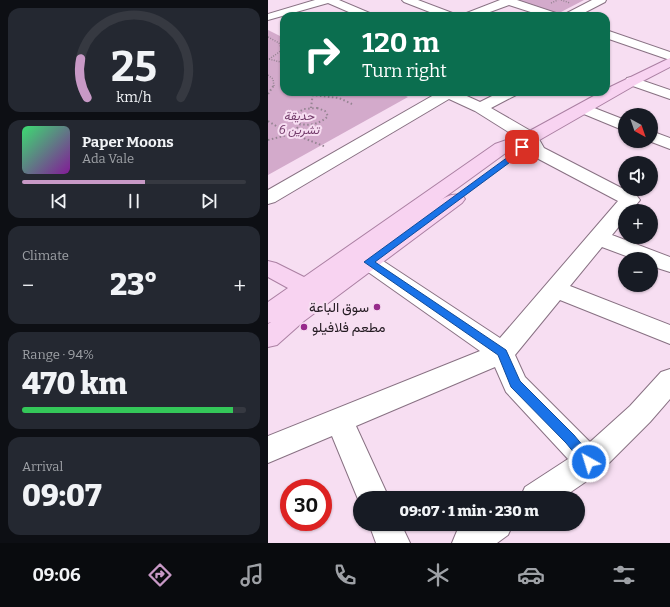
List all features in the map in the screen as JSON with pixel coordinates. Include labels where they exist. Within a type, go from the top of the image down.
[{"type":"main road","points":[[610,94],[670,62]]},
{"type":"main road","points":[[312,292],[501,148],[530,138],[606,96]]},
{"type":"main road","points":[[268,338],[278,309],[369,262],[514,155],[530,138]]},
{"type":"main road","points":[[268,268],[312,292]]},
{"type":"street","points":[[299,12],[328,0],[358,12]]},
{"type":"street","points":[[408,0],[437,11]]},
{"type":"street","points":[[577,12],[601,0]]},
{"type":"street","points":[[478,12],[507,1],[542,12]]},
{"type":"street","points":[[268,14],[280,17]]},
{"type":"street","points":[[610,35],[670,56]]},
{"type":"street","points":[[610,42],[619,38]]},
{"type":"street","points":[[632,81],[670,95]]},
{"type":"street","points":[[268,198],[442,96]]},
{"type":"street","points":[[445,96],[479,120],[530,138]]},
{"type":"street","points":[[268,450],[502,353],[630,200],[537,151],[530,138],[480,108],[447,96]]},
{"type":"street","points":[[480,108],[503,96]]},
{"type":"street","points":[[584,109],[618,123]]},
{"type":"street","points":[[658,139],[670,144]]},
{"type":"street","points":[[598,238],[670,265]]},
{"type":"street","points":[[369,262],[502,353],[515,384],[570,439],[589,462]]},
{"type":"street","points":[[556,289],[670,335]]},
{"type":"street","points":[[546,491],[589,462],[640,414],[670,380]]},
{"type":"street","points":[[340,421],[370,491]]},
{"type":"street","points":[[388,531],[393,543]]},
{"type":"street","points":[[469,543],[487,531]]},
{"type":"path","points":[[268,37],[279,43],[280,45]]},
{"type":"path","points":[[268,59],[280,51]]},
{"type":"path","points":[[268,59],[280,62]]},
{"type":"path","points":[[268,75],[273,79],[274,86],[268,94]]},
{"type":"path","points":[[311,108],[313,96]]},
{"type":"path","points":[[329,96],[339,98],[352,104]]},
{"type":"path","points":[[311,108],[325,111],[328,116],[322,122],[317,124],[300,125],[292,121],[293,115],[300,110],[311,108]]},
{"type":"path","points":[[268,121],[291,134],[343,154]]},
{"type":"path","points":[[268,126],[273,124]]},
{"type":"path","points":[[268,140],[291,134],[300,125]]},
{"type":"green space","points":[[514,0],[584,0],[561,12],[550,12]]},
{"type":"green space","name":"حديقة 6 تشرين","points":[[268,30],[280,36],[280,96],[408,97],[268,175]]},
{"type":"place","name":"سوق الباعة","points":[[377,307]]},
{"type":"place","name":"مطعم فلافيلو","points":[[304,327]]},
{"type":"route","points":[[522,147],[514,155],[369,262],[502,353],[515,384],[531,398],[570,439],[589,462]]}]
